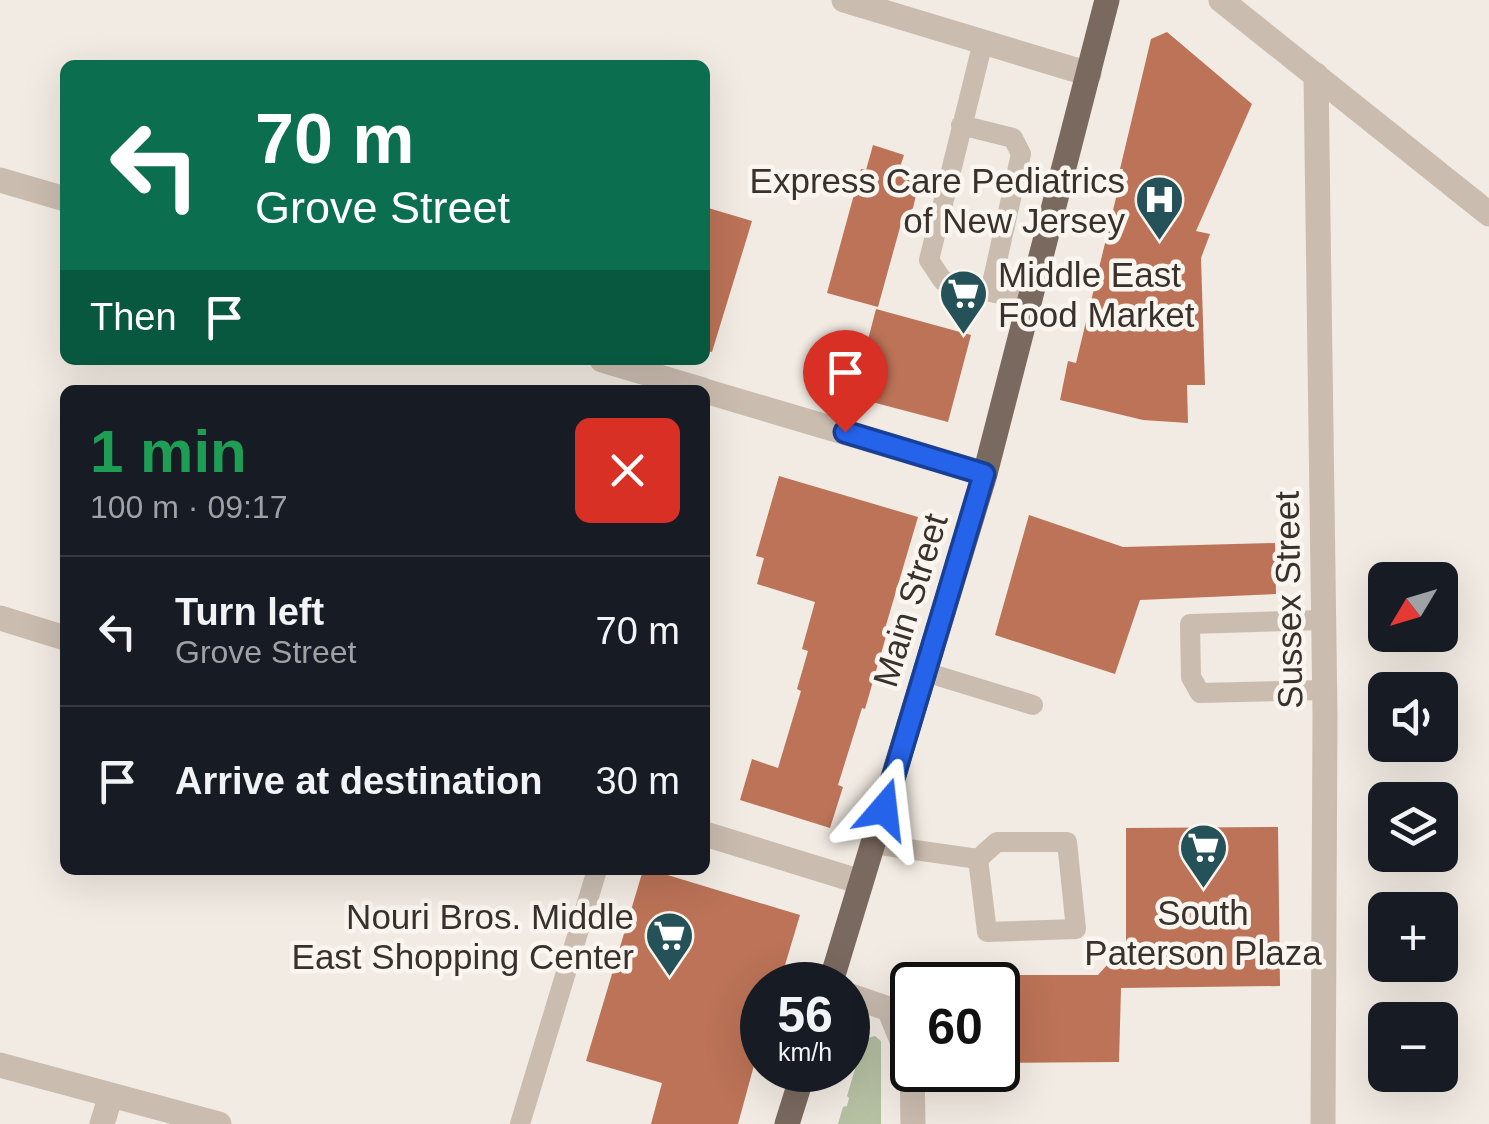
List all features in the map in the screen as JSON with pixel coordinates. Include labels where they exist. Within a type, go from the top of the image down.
[{"type":"main road","name":"Main Street","points":[[837,962],[984,474],[1107,0]]},
{"type":"main road","points":[[787,1124],[797,1092]]},
{"type":"street","points":[[844,0],[1088,74]]},
{"type":"street","points":[[1221,0],[1489,214]]},
{"type":"street","name":"Sussex Street","points":[[1316,75],[1324,690],[1323,1124]]},
{"type":"street","points":[[0,180],[60,198]]},
{"type":"street","points":[[619,365],[687,385]]},
{"type":"street","points":[[710,392],[984,474]]},
{"type":"street","points":[[0,618],[60,636]]},
{"type":"street","points":[[710,836],[862,882]]},
{"type":"street","points":[[870,1003],[889,1010],[912,1065],[914,1124]]},
{"type":"street","points":[[0,1064],[218,1124]]},
{"type":"street","points":[[102,1124],[111,1095]]},
{"type":"lane","points":[[984,42],[929,260],[944,281],[1030,301]]},
{"type":"lane","points":[[962,125],[1012,138],[1021,154],[990,292]]},
{"type":"lane","points":[[1323,620],[1190,624],[1190,677],[1200,692],[1324,690]]},
{"type":"lane","points":[[926,672],[1032,705]]},
{"type":"lane","points":[[996,842],[1068,842],[1076,929],[987,932],[978,859],[996,842]]},
{"type":"lane","points":[[873,844],[978,859]]},
{"type":"lane","points":[[520,1124],[595,875]]},
{"type":"green space","points":[[870,1037],[881,1041],[881,1124],[838,1124],[843,1107],[847,1106],[848,1092],[870,1092]]},
{"type":"building","points":[[1167,32],[1252,104],[1196,231],[1210,234],[1201,258],[1205,385],[1187,385],[1188,423],[1143,420],[1060,400],[1068,361],[1076,363],[1151,39]]},
{"type":"building","points":[[873,145],[904,155],[901,164],[916,183],[917,191],[913,208],[902,220],[878,307],[827,293],[861,169],[866,170]]},
{"type":"building","points":[[710,208],[752,221],[710,352]]},
{"type":"building","points":[[876,309],[971,335],[948,422],[853,397]]},
{"type":"building","points":[[779,476],[918,517],[865,709],[862,708],[838,785],[843,787],[830,828],[740,800],[752,759],[778,768],[801,691],[797,689],[808,651],[802,649],[815,602],[757,584],[764,558],[756,556]]},
{"type":"building","points":[[1029,515],[1123,547],[1275,543],[1276,594],[1140,600],[1115,674],[995,635]]},
{"type":"building","name":"South Paterson Plaza","points":[[1278,827],[1280,986],[1121,988],[1119,1062],[1020,1063],[1020,975],[1098,975],[1126,944],[1126,828]]},
{"type":"building","points":[[642,875],[668,875],[800,915],[786,962],[740,962],[740,1092],[747,1092],[738,1124],[651,1124],[662,1083],[586,1061]]},
{"type":"place","name":"Express Care Pediatrics of New Jersey","points":[[1160,242]]},
{"type":"place","name":"Middle East Food Market","points":[[963,336]]},
{"type":"place","name":"South Paterson Plaza","points":[[1203,890]]},
{"type":"place","name":"Nouri Bros. Middle East Shopping Center","points":[[669,978]]},
{"type":"route","points":[[845,432],[984,474],[884,809]]}]
